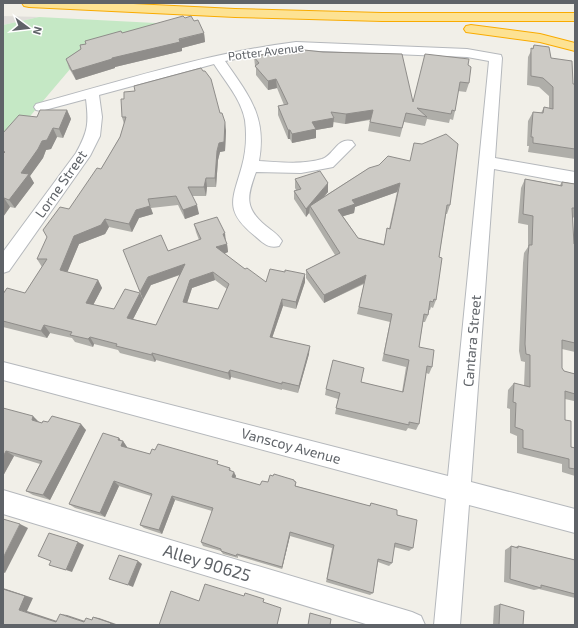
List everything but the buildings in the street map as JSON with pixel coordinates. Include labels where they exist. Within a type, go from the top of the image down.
[{"type":"highway","points":[[29,3],[235,13],[382,17],[575,17]]},
{"type":"highway","points":[[235,13],[492,31],[540,38],[575,47]]},
{"type":"street","name":"Potter Avenue","points":[[41,107],[217,59],[262,50],[296,46],[467,53],[496,58]]},
{"type":"street","name":"Cantara Street","points":[[447,625],[496,58]]},
{"type":"street","points":[[217,59],[245,103],[252,119],[253,140],[250,166],[243,185],[240,205],[251,224],[273,241]]},
{"type":"street","name":"Lorne Street","points":[[3,266],[82,156],[93,136],[95,117],[92,93]]},
{"type":"street","points":[[250,166],[301,168],[328,163],[347,146]]},
{"type":"street","points":[[487,162],[575,178]]},
{"type":"street","name":"Vanscoy Avenue","points":[[5,371],[575,521]]},
{"type":"street","name":"Alley 90625","points":[[3,502],[412,625]]},
{"type":"shaded area","points":[[3,16],[39,17],[3,25]]},
{"type":"green space","points":[[39,17],[175,24],[88,48],[3,148],[3,25]]}]
